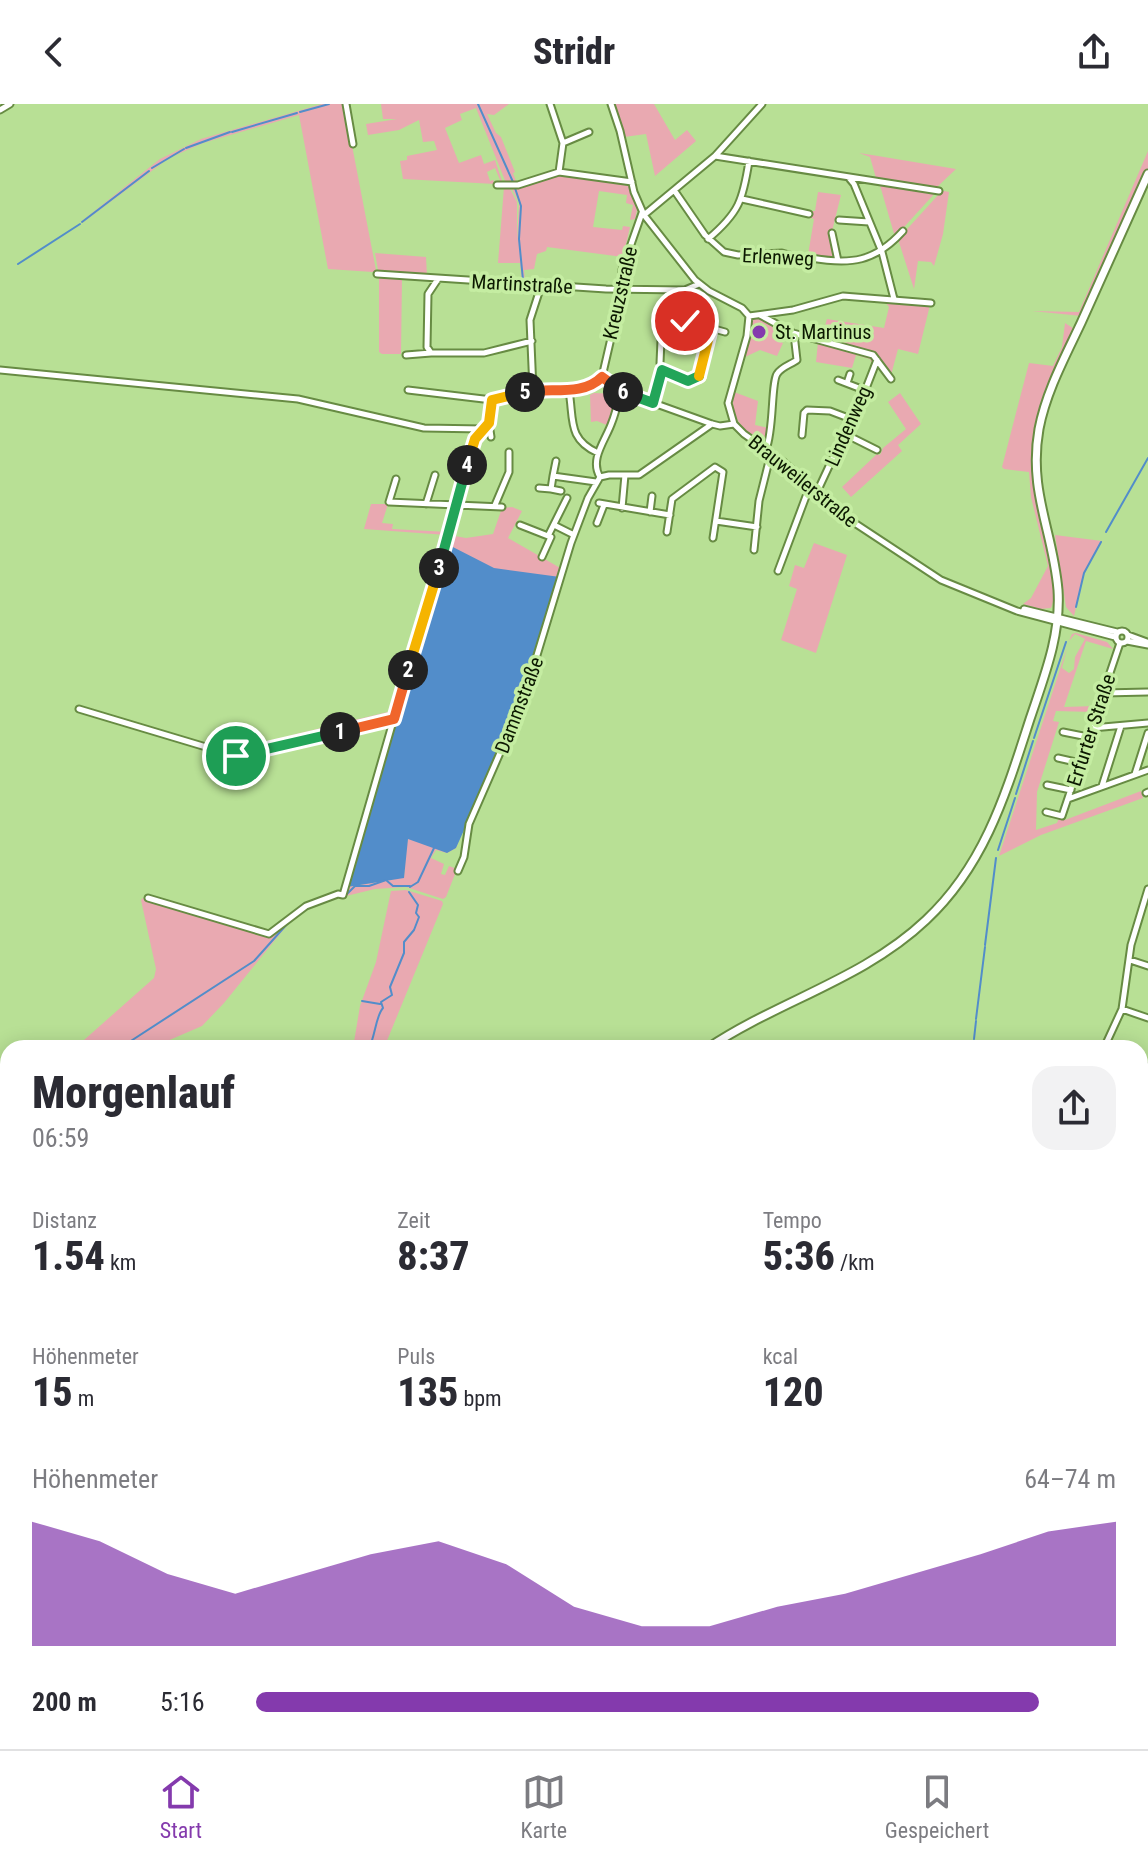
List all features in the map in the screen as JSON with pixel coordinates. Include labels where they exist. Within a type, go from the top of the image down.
[{"type":"main road","points":[[720,1040],[890,949],[933,914],[955,889],[972,865],[996,819],[1049,661],[1057,619],[1057,590],[1035,479],[1042,413],[1148,174]]},
{"type":"street","points":[[0,110],[10,104]]},
{"type":"street","points":[[346,104],[353,144]]},
{"type":"street","points":[[550,104],[563,143],[559,172]]},
{"type":"street","points":[[611,104],[643,214],[682,267],[699,284],[738,305],[749,316],[793,310],[843,296],[931,303]]},
{"type":"street","points":[[643,214],[715,156],[762,104]]},
{"type":"street","points":[[563,143],[589,132]]},
{"type":"street","points":[[715,156],[939,191]]},
{"type":"street","points":[[674,190],[708,239],[731,219],[742,199],[749,161]]},
{"type":"street","points":[[497,185],[514,185],[559,172],[632,182]]},
{"type":"street","points":[[848,177],[854,184],[882,252],[894,300]]},
{"type":"street","points":[[742,199],[809,214]]},
{"type":"street","name":"Kreuzstraße","points":[[602,377],[621,295],[619,288],[624,263],[643,214]]},
{"type":"street","points":[[839,220],[869,222]]},
{"type":"street","points":[[882,252],[903,231]]},
{"type":"street","points":[[832,233],[838,261]]},
{"type":"street","name":"Erlenweg","points":[[708,239],[721,250],[735,255],[782,253],[831,262],[882,252]]},
{"type":"street","name":"Martinstraße","points":[[377,274],[541,286],[685,290],[699,284]]},
{"type":"street","points":[[432,354],[427,347],[427,296],[437,279]]},
{"type":"street","points":[[533,390],[530,315],[541,286]]},
{"type":"street","points":[[759,315],[793,333],[870,354],[891,379]]},
{"type":"street","name":"Brauweilerstraße","points":[[749,316],[747,336],[728,403],[734,424],[847,518],[941,580],[1008,607],[1116,634]]},
{"type":"street","points":[[653,403],[662,370],[662,317]]},
{"type":"street","points":[[685,321],[725,332]]},
{"type":"street","points":[[662,370],[688,381],[697,379],[710,329]]},
{"type":"street","points":[[754,550],[754,527],[773,420],[775,377],[798,358],[793,333]]},
{"type":"street","points":[[406,355],[484,353],[532,341]]},
{"type":"street","name":"Lindenweg","points":[[778,571],[808,491],[815,489],[845,434],[877,360]]},
{"type":"street","points":[[0,370],[298,399],[424,428],[486,426]]},
{"type":"street","points":[[847,383],[850,374]]},
{"type":"street","points":[[408,390],[492,400],[533,390],[569,391],[602,377],[621,391],[653,403],[712,424],[734,424]]},
{"type":"street","points":[[838,380],[864,390]]},
{"type":"street","points":[[569,391],[571,422],[578,440],[598,453]]},
{"type":"street","name":"Dammstraße","points":[[458,871],[464,857],[469,824],[526,694],[574,535],[598,479],[598,453],[613,421],[621,391]]},
{"type":"street","points":[[148,898],[269,934],[306,906],[344,892],[475,439],[486,426],[492,400]]},
{"type":"street","points":[[802,435],[804,413],[812,409],[833,411],[851,419]]},
{"type":"street","points":[[553,476],[598,479],[639,475],[712,424]]},
{"type":"street","points":[[486,426],[491,437]]},
{"type":"street","points":[[845,434],[877,450]]},
{"type":"street","points":[[494,506],[509,472],[509,452]]},
{"type":"street","points":[[551,489],[556,461]]},
{"type":"street","points":[[667,532],[672,499],[715,467],[723,472],[713,538]]},
{"type":"street","points":[[426,504],[435,475]]},
{"type":"street","points":[[622,508],[625,475]]},
{"type":"street","points":[[396,479],[389,502],[502,507]]},
{"type":"street","points":[[539,488],[561,491]]},
{"type":"street","points":[[650,512],[652,496]]},
{"type":"street","points":[[548,536],[567,498]]},
{"type":"street","points":[[597,523],[602,504],[670,515]]},
{"type":"street","points":[[716,521],[754,527]]},
{"type":"street","points":[[520,525],[551,537],[542,557]]},
{"type":"street","points":[[554,525],[574,535]]},
{"type":"street","points":[[1043,613],[1054,605],[1057,590]]},
{"type":"street","points":[[1058,600],[1074,621]]},
{"type":"street","name":"Brauweilerstraße","points":[[1008,607],[1043,613],[1116,634]]},
{"type":"street","points":[[1116,634],[1124,631],[1125,640]]},
{"type":"street","points":[[1116,634],[1125,640],[1148,644]]},
{"type":"street","name":"Erfurter Straße","points":[[1046,812],[1062,816],[1103,693],[1125,640]]},
{"type":"street","points":[[1103,693],[1148,692]]},
{"type":"street","points":[[79,709],[236,756],[394,719]]},
{"type":"street","points":[[1092,728],[1148,723]]},
{"type":"street","points":[[1102,787],[1121,726]]},
{"type":"street","points":[[1063,732],[1089,737]]},
{"type":"street","points":[[1135,775],[1148,733]]},
{"type":"street","points":[[1058,758],[1080,763]]},
{"type":"street","points":[[1068,799],[1148,770]]},
{"type":"street","points":[[1047,785],[1071,790]]},
{"type":"street","points":[[1108,1040],[1122,1009],[1133,939],[1148,889]]},
{"type":"street","points":[[1130,960],[1148,966]]},
{"type":"street","points":[[1122,1009],[1148,1018]]},
{"type":"shaded area","points":[[322,104],[344,104],[376,270],[373,272],[328,269],[299,115],[203,143],[169,158],[82,223],[160,159],[201,139]]},
{"type":"shaded area","points":[[381,104],[509,104],[494,115],[487,114],[501,137],[517,184],[506,183],[476,108],[460,114],[462,120],[445,128],[459,163],[481,155],[484,164],[495,160],[503,184],[497,183],[500,180],[495,168],[487,172],[490,181],[493,180],[495,184],[403,179],[400,161],[407,160],[407,156],[437,150],[434,141],[423,142],[419,120],[399,130],[368,135],[366,124],[397,119],[383,119]]},
{"type":"shaded area","points":[[613,104],[654,104],[675,140],[687,130],[696,141],[655,176],[646,134],[624,137]]},
{"type":"shaded area","points":[[1148,151],[1148,169],[1082,316],[1032,311],[1079,312]]},
{"type":"shaded area","points":[[859,153],[956,169],[937,187],[876,178],[870,157]]},
{"type":"shaded area","points":[[557,174],[630,186],[637,210],[635,219],[630,220],[633,205],[626,203],[627,195],[599,191],[593,227],[622,230],[623,226],[630,227],[623,257],[547,247],[546,251],[537,254],[534,269],[524,270],[525,282],[522,282],[520,263],[498,263],[504,187],[509,187],[517,202],[517,241],[519,203],[511,187]]},
{"type":"shaded area","points":[[879,182],[936,192],[895,237]]},
{"type":"shaded area","points":[[944,191],[949,192],[943,234],[934,266],[931,262],[918,261],[914,289],[898,239]]},
{"type":"shaded area","points":[[818,192],[841,195],[830,239],[833,257],[830,259],[808,255],[814,219],[809,217],[810,211],[815,211]]},
{"type":"shaded area","points":[[375,253],[426,257],[427,276],[381,273]]},
{"type":"shaded area","points":[[402,277],[401,354],[379,352],[379,278]]},
{"type":"shaded area","points":[[885,302],[930,305],[918,354],[898,349],[891,375],[876,356],[828,342],[832,329],[825,326],[827,319],[884,328],[889,307]]},
{"type":"shaded area","points":[[761,318],[776,327],[772,338],[783,343],[777,356],[760,350],[745,357],[752,322]]},
{"type":"shaded area","points":[[1065,323],[1076,330],[1041,415],[1034,451],[1035,484],[1054,579],[1051,608],[1040,609],[1023,604],[1031,598],[1048,566],[1031,497],[1029,472],[1002,467],[1029,363],[1053,366],[1062,347]]},
{"type":"shaded area","points":[[818,342],[874,358],[872,364],[870,359],[856,355],[852,368],[816,362]]},
{"type":"shaded area","points":[[734,392],[758,401],[755,425],[769,428],[765,443],[751,434],[736,417]]},
{"type":"shaded area","points":[[900,393],[921,424],[898,445],[902,451],[851,497],[842,487],[906,429],[888,402]]},
{"type":"shaded area","points":[[618,394],[609,426],[591,422],[590,395]]},
{"type":"shaded area","points":[[371,504],[388,504],[382,523],[393,524],[392,529],[448,532],[447,535],[364,529]]},
{"type":"shaded area","points":[[512,507],[522,511],[508,538],[562,569],[456,848],[447,853],[436,850],[431,858],[444,864],[441,874],[445,875],[449,866],[457,869],[446,897],[443,899],[406,887],[375,889],[346,896],[347,887],[404,877],[406,846],[421,797],[449,535],[466,538],[493,534],[502,508]]},
{"type":"shaded area","points":[[1055,535],[1102,541],[1084,574],[1074,616],[1066,607]]},
{"type":"shaded area","points":[[814,543],[847,555],[816,653],[781,640],[797,589],[789,586],[795,565],[804,568]]},
{"type":"shaded area","points":[[1076,633],[1107,642],[1113,649],[1086,641],[1064,707],[1095,706],[1093,712],[1056,711],[1053,721],[1059,722],[1037,792],[1036,830],[1057,823],[1059,818],[1065,820],[1141,791],[1143,798],[1041,835],[999,856],[1067,648],[1062,668],[1069,673],[1074,669],[1075,657],[1085,639],[1075,634],[1069,641],[1072,634]]},
{"type":"shaded area","points":[[396,710],[393,718],[239,755],[226,751]]},
{"type":"shaded area","points":[[406,890],[442,901],[443,904],[387,1040],[354,1040],[360,1006],[376,962],[391,891]]},
{"type":"shaded area","points":[[340,894],[341,897],[306,910],[288,924],[202,1026],[170,1040],[84,1040],[154,978],[156,969],[143,898],[273,936],[305,908]]},
{"type":"water","points":[[447,544],[494,568],[560,577],[523,698],[456,848],[447,853],[408,839],[404,878],[347,887]]},
{"type":"waterway","points":[[300,112],[329,104]]},
{"type":"waterway","points":[[478,104],[513,182]]},
{"type":"waterway","points":[[232,132],[297,113]]},
{"type":"waterway","points":[[186,148],[230,132]]},
{"type":"waterway","points":[[152,168],[184,149]]},
{"type":"waterway","points":[[82,222],[149,171]]},
{"type":"waterway","points":[[515,188],[521,206],[519,239],[523,280]]},
{"type":"waterway","points":[[18,264],[80,224]]},
{"type":"waterway","points":[[1106,532],[1148,458]]},
{"type":"waterway","points":[[1076,607],[1084,573],[1101,542]]},
{"type":"waterway","points":[[1034,738],[1066,642]]},
{"type":"waterway","points":[[1016,794],[1033,741]]},
{"type":"waterway","points":[[998,850],[1015,798]]},
{"type":"waterway","points":[[410,887],[418,882],[434,848]]},
{"type":"waterway","points":[[985,945],[996,858]]},
{"type":"waterway","points":[[347,894],[355,886],[369,886],[386,880],[393,886],[410,886]]},
{"type":"waterway","points":[[372,1040],[383,1008],[381,1002],[392,995],[390,987],[404,953],[404,942],[414,930],[419,917],[416,913],[418,905],[409,892]]},
{"type":"waterway","points":[[132,1040],[254,961],[288,923]]},
{"type":"waterway","points":[[976,1019],[985,947]]},
{"type":"waterway","points":[[362,1001],[380,1004]]},
{"type":"waterway","points":[[974,1039],[976,1021]]},
{"type":"place","name":"St. Martinus","points":[[759,332]]},
{"type":"route","points":[[236,756],[394,719],[475,439],[488,425],[492,400],[533,390],[569,391],[602,377],[621,391],[653,403],[662,370],[688,381],[699,377],[710,329],[685,321]]}]
